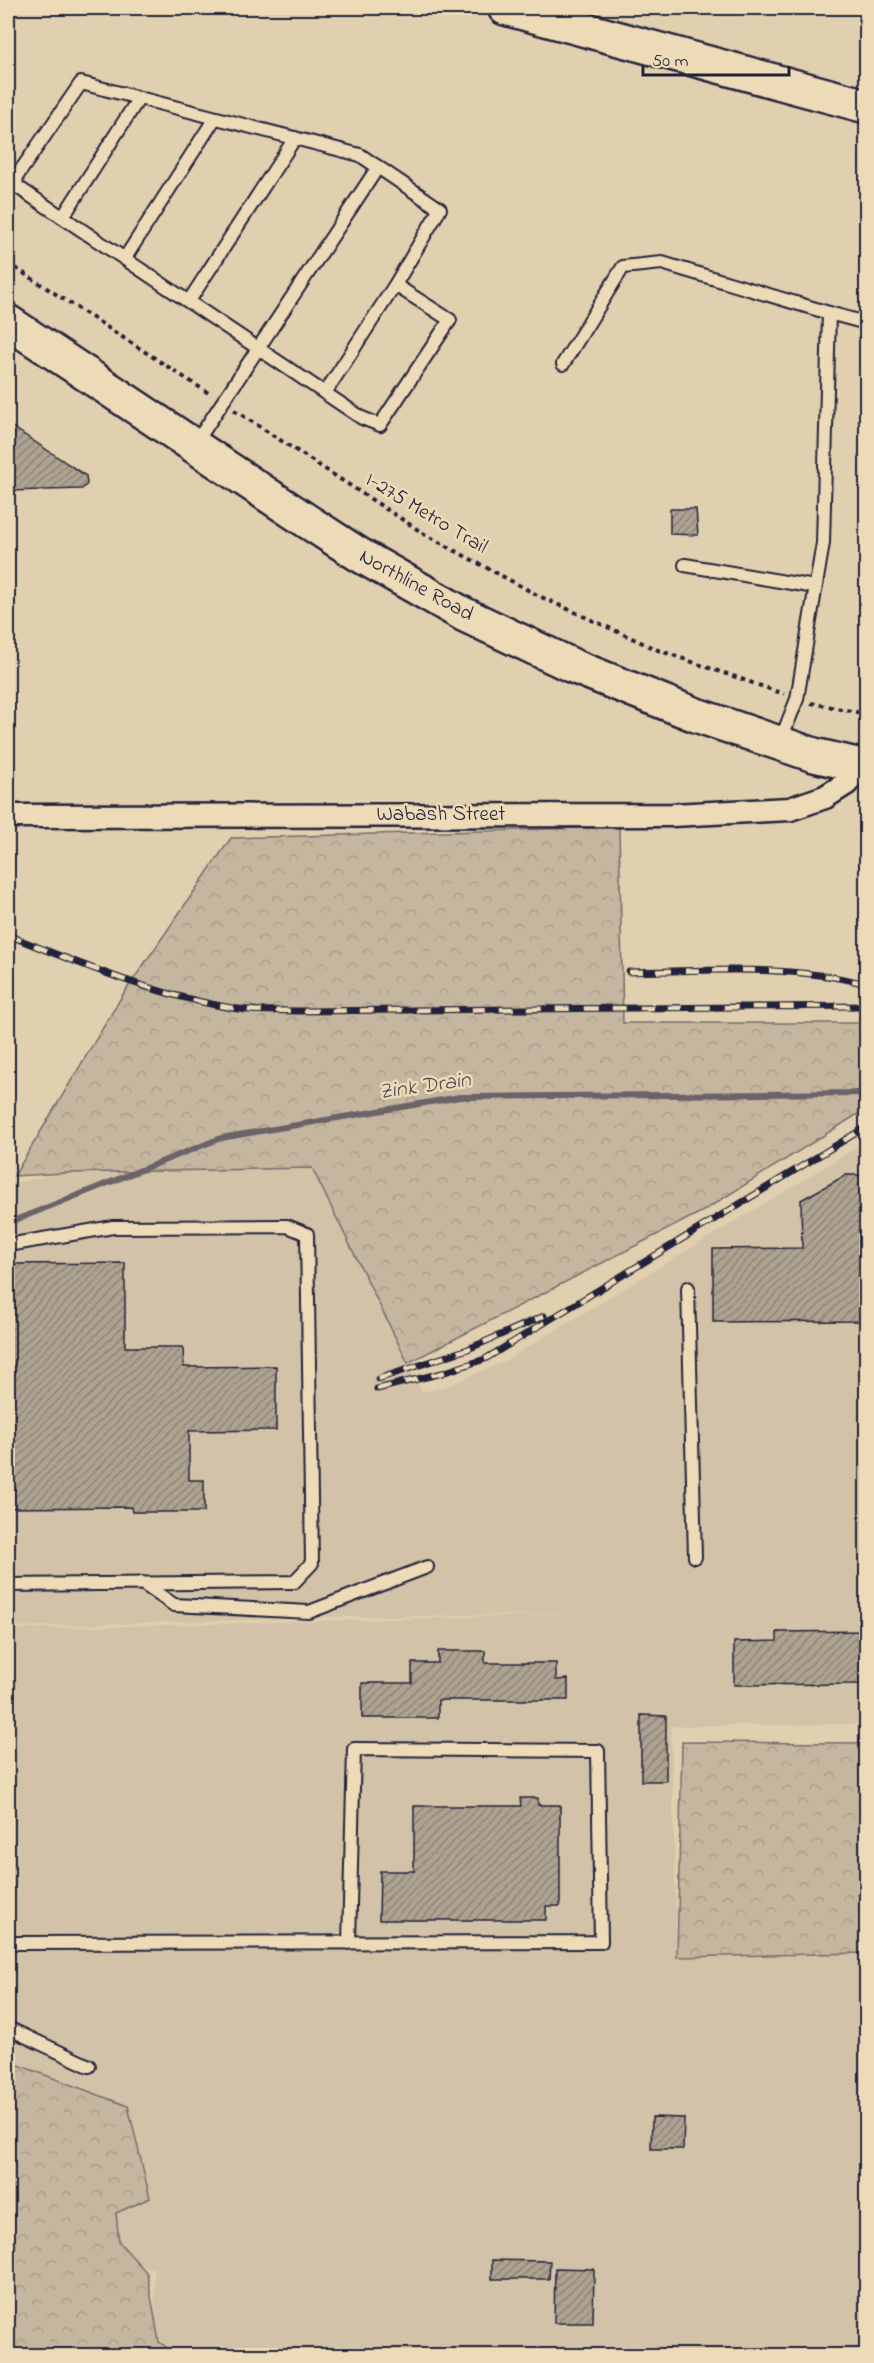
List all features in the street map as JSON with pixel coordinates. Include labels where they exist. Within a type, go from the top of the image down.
[{"type":"main road","points":[[505,8],[867,106]]},
{"type":"main road","name":"Northline Road","points":[[8,322],[358,554],[463,614],[628,689],[814,755],[863,766]]},
{"type":"street","name":"Wabash Street","points":[[8,816],[672,815],[790,809],[825,797],[847,783],[863,766]]},
{"type":"lane","points":[[325,393],[395,285],[440,209],[360,155],[81,83],[17,176],[16,186],[258,346],[325,393],[362,418],[380,425],[450,320],[395,285]]},
{"type":"lane","points":[[63,217],[139,98]]},
{"type":"lane","points":[[125,258],[215,118]]},
{"type":"lane","points":[[189,301],[295,138]]},
{"type":"lane","points":[[194,446],[378,167]]},
{"type":"lane","points":[[563,364],[623,267],[662,262],[867,323]]},
{"type":"lane","points":[[780,743],[797,699],[823,543],[829,313]]},
{"type":"lane","points":[[685,565],[815,587]]},
{"type":"lane","points":[[8,1245],[113,1227],[287,1226],[307,1234],[312,1563],[294,1582],[8,1585]]},
{"type":"lane","points":[[688,1288],[695,1557]]},
{"type":"lane","points":[[142,1583],[174,1605],[309,1612],[427,1567]]},
{"type":"lane","points":[[8,1943],[349,1943],[601,1942],[598,1751],[354,1749],[349,1943]]},
{"type":"lane","points":[[8,2028],[89,2066]]},
{"type":"path","name":"I-275 Metro Trail","points":[[8,263],[426,535],[538,596],[658,650],[797,699],[867,714]]},
{"type":"shaded area","points":[[866,1142],[866,1724],[671,1726],[677,1957],[866,1953],[866,2355],[155,2355],[154,2268],[8,2270],[8,1629],[589,1614],[333,1617],[8,1627],[8,1184],[66,1173],[312,1168],[422,1392],[444,1387],[503,1362]]},
{"type":"green space","points":[[619,827],[623,1023],[866,1023],[866,1109],[703,1211],[408,1363],[312,1168],[14,1176],[122,996],[231,838]]},
{"type":"green space","points":[[682,1742],[866,1743],[866,1953],[677,1957]]},
{"type":"green space","points":[[8,2061],[128,2106],[150,2198],[116,2213],[119,2242],[147,2273],[159,2342],[178,2355],[8,2355]]},
{"type":"building","points":[[8,424],[86,476],[87,484],[82,489],[8,491]]},
{"type":"building","points":[[670,509],[696,509],[698,535],[670,534]]},
{"type":"building","points":[[846,1175],[867,1175],[867,1321],[713,1322],[713,1249],[802,1248],[801,1200]]},
{"type":"building","points":[[125,1263],[125,1347],[183,1347],[184,1367],[276,1366],[276,1430],[189,1431],[189,1480],[204,1480],[204,1512],[132,1512],[131,1507],[8,1508],[8,1264]]},
{"type":"building","points":[[867,1631],[867,1684],[734,1685],[734,1642],[777,1641],[777,1632]]},
{"type":"building","points":[[438,1651],[485,1651],[485,1663],[556,1663],[556,1680],[568,1679],[568,1700],[438,1700],[438,1718],[362,1718],[362,1683],[412,1683],[412,1663],[438,1663]]},
{"type":"building","points":[[641,1715],[666,1716],[666,1781],[641,1781]]},
{"type":"building","points":[[520,1798],[538,1798],[538,1805],[560,1805],[560,1906],[546,1906],[546,1920],[379,1920],[380,1871],[414,1871],[414,1806],[521,1806]]},
{"type":"building","points":[[652,2117],[684,2118],[683,2149],[651,2149]]},
{"type":"building","points":[[492,2260],[550,2261],[549,2279],[492,2279]]},
{"type":"building","points":[[555,2268],[594,2269],[593,2323],[554,2323]]},
{"type":"waterway","name":"Zink Drain","points":[[8,1223],[221,1138],[460,1097],[866,1093]]},
{"type":"railway","points":[[8,935],[149,988],[246,1010],[866,1006]]},
{"type":"railway","points":[[629,972],[778,971],[866,984]]},
{"type":"railway","points":[[377,1389],[442,1373],[485,1359],[866,1127]]},
{"type":"railway","points":[[378,1379],[468,1349],[544,1316]]}]
